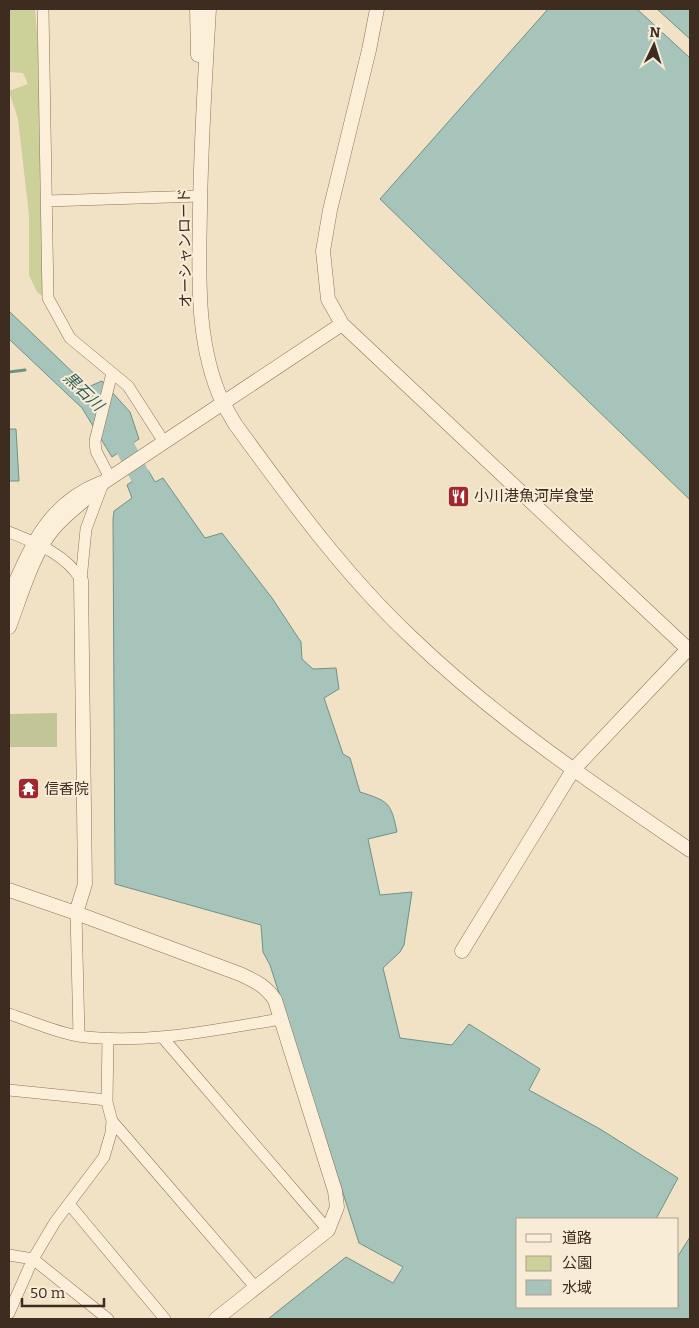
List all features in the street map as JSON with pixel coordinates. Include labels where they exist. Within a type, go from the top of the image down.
[{"type":"street","points":[[43,9],[47,201],[46,270],[48,298],[70,338],[128,386],[164,442]]},
{"type":"street","name":"オーシャンロード","points":[[198,9],[198,106],[202,120]]},
{"type":"street","name":"オーシャンロード","points":[[210,9],[202,120],[199,288],[214,383],[235,424],[324,543],[403,629],[472,693],[574,770],[690,850]]},
{"type":"street","points":[[377,9],[370,50],[330,210],[323,250],[328,298],[342,324],[689,650],[574,770],[462,951]]},
{"type":"street","points":[[47,201],[200,196]]},
{"type":"street","points":[[9,597],[57,512],[82,490],[110,478],[342,324]]},
{"type":"street","points":[[110,478],[96,451],[95,441],[112,373]]},
{"type":"street","points":[[78,1036],[76,914],[85,884],[81,580],[86,530],[110,478]]},
{"type":"street","points":[[9,532],[37,545],[74,567],[81,580]]},
{"type":"street","points":[[9,627],[37,545]]},
{"type":"street","points":[[9,890],[257,982],[270,992],[281,1020],[335,1191],[337,1207],[328,1230],[216,1319]]},
{"type":"street","points":[[9,1014],[78,1036],[108,1038],[163,1038],[281,1020]]},
{"type":"street","points":[[9,1314],[33,1259],[55,1222],[104,1157],[111,1133],[112,1121],[107,1100],[108,1038]]},
{"type":"street","points":[[163,1038],[328,1230]]},
{"type":"street","points":[[9,1090],[107,1100]]},
{"type":"street","points":[[112,1121],[256,1288]]},
{"type":"street","points":[[69,1204],[165,1319]]},
{"type":"street","points":[[9,1255],[33,1259],[108,1319]]},
{"type":"green space","points":[[9,9],[35,9],[42,97],[46,299],[37,292],[29,275],[29,215],[18,119],[9,91],[28,84],[23,73],[9,72]]},
{"type":"green space","points":[[57,713],[57,747],[9,747],[9,714]]},
{"type":"water","points":[[548,9],[637,9],[690,58],[690,500],[380,199]]},
{"type":"water","points":[[657,9],[690,9],[690,39]]},
{"type":"water","points":[[9,311],[88,387],[102,381],[130,412],[139,439],[112,457],[82,408],[9,339]]},
{"type":"water","points":[[9,429],[16,429],[19,481],[9,481]]},
{"type":"water","points":[[148,470],[155,482],[163,478],[205,538],[222,533],[272,598],[301,642],[302,659],[313,669],[336,668],[339,689],[324,698],[343,754],[350,758],[360,792],[387,804],[393,814],[397,832],[368,839],[380,895],[412,892],[404,945],[400,952],[383,968],[400,1038],[452,1045],[469,1024],[540,1069],[529,1090],[600,1129],[678,1178],[657,1218],[516,1218],[516,1308],[679,1308],[679,1254],[690,1237],[690,1319],[268,1319],[346,1257],[393,1283],[403,1267],[359,1243],[270,965],[263,952],[261,925],[115,884],[113,519],[114,511],[132,498],[127,485]]},
{"type":"waterway","points":[[9,372],[25,370]]},
{"type":"waterway","name":"黒石川","points":[[113,424],[140,476]]},
{"type":"place","name":"小川港魚河岸食堂","points":[[458,496]]},
{"type":"place","name":"信香院","points":[[28,789]]}]
